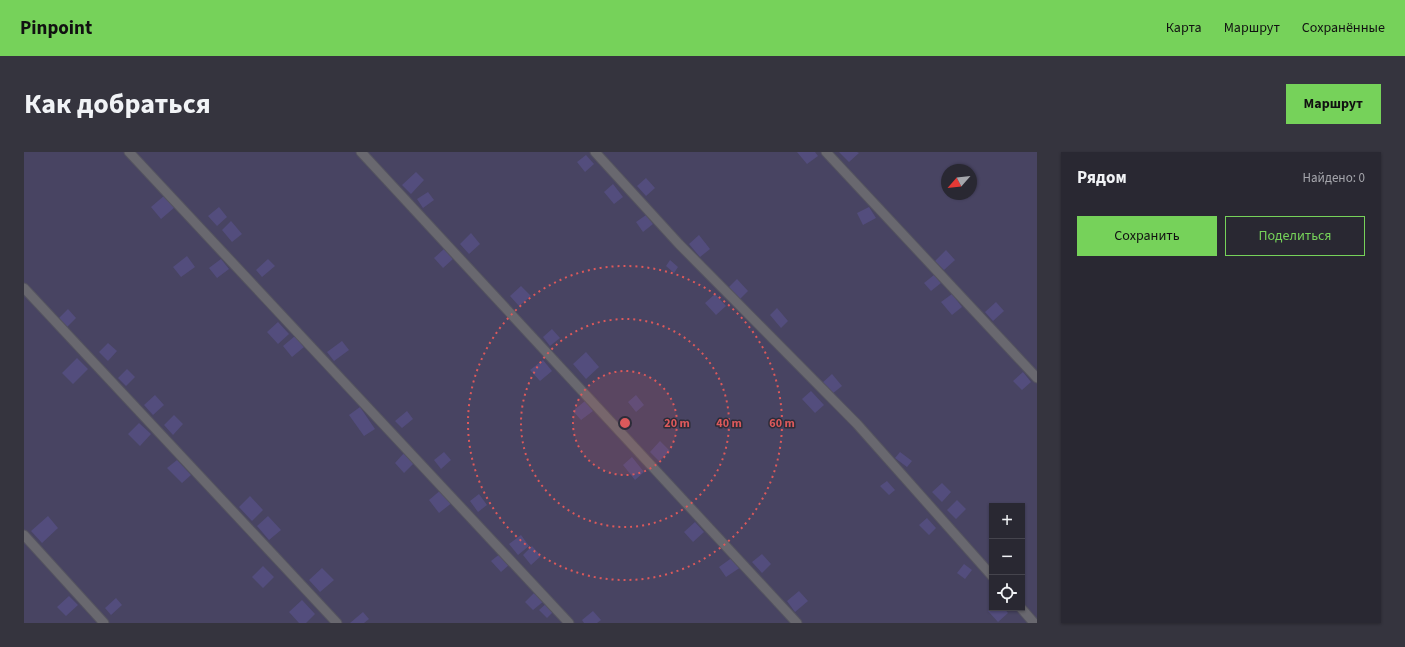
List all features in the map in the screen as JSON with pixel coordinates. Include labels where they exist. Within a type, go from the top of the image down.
[{"type":"lane","points":[[129,152],[569,623]]},
{"type":"lane","points":[[361,152],[797,623]]},
{"type":"lane","points":[[595,152],[679,244],[857,424],[991,575]]},
{"type":"lane","points":[[826,152],[1037,378]]},
{"type":"lane","points":[[24,288],[337,623]]},
{"type":"lane","points":[[24,535],[104,623]]},
{"type":"lane","points":[[1024,611],[1034,623]]},
{"type":"shaded area","points":[[24,152],[1037,152],[1037,623],[24,623]]},
{"type":"building","points":[[797,152],[815,152],[818,156],[807,164]]},
{"type":"building","points":[[839,152],[857,152],[859,153],[849,162]]},
{"type":"building","points":[[586,155],[594,164],[585,172],[577,162]]},
{"type":"building","points":[[416,172],[424,180],[411,194],[402,185]]},
{"type":"building","points":[[646,178],[655,188],[646,196],[637,186]]},
{"type":"building","points":[[613,184],[623,197],[614,204],[604,192]]},
{"type":"building","points":[[428,192],[434,200],[423,208],[417,199]]},
{"type":"building","points":[[165,195],[175,207],[161,219],[151,207]]},
{"type":"building","points":[[219,207],[227,217],[217,226],[208,216]]},
{"type":"building","points":[[869,207],[876,218],[863,225],[857,213]]},
{"type":"building","points":[[646,215],[653,224],[643,232],[636,222]]},
{"type":"building","points":[[231,221],[242,234],[232,242],[222,230]]},
{"type":"building","points":[[471,233],[480,244],[469,254],[460,244]]},
{"type":"building","points":[[699,235],[710,249],[700,257],[689,244]]},
{"type":"building","points":[[444,249],[453,259],[443,268],[434,258]]},
{"type":"building","points":[[946,250],[955,260],[944,270],[935,261]]},
{"type":"building","points":[[187,256],[195,267],[181,277],[173,267]]},
{"type":"building","points":[[221,259],[229,269],[217,278],[209,268]]},
{"type":"building","points":[[268,259],[275,266],[262,277],[256,270]]},
{"type":"building","points":[[670,260],[678,267],[674,273],[666,266]]},
{"type":"building","points":[[934,275],[941,283],[931,291],[924,283]]},
{"type":"building","points":[[737,279],[748,291],[740,299],[729,287]]},
{"type":"building","points":[[521,286],[531,296],[519,306],[510,296]]},
{"type":"building","points":[[715,294],[726,306],[716,315],[705,303]]},
{"type":"building","points":[[952,294],[962,307],[952,315],[941,302]]},
{"type":"building","points":[[996,302],[1004,311],[993,321],[985,312]]},
{"type":"building","points":[[777,308],[788,321],[781,328],[770,315]]},
{"type":"building","points":[[68,309],[76,318],[67,327],[59,318]]},
{"type":"building","points":[[278,322],[289,334],[278,344],[267,332]]},
{"type":"building","points":[[552,329],[560,338],[550,346],[543,337]]},
{"type":"building","points":[[295,336],[304,347],[292,357],[283,346]]},
{"type":"building","points":[[342,341],[349,350],[334,361],[327,352]]},
{"type":"building","points":[[108,343],[117,351],[108,361],[99,352]]},
{"type":"building","points":[[586,352],[599,367],[586,379],[573,364]]},
{"type":"building","points":[[77,358],[88,369],[73,384],[62,373]]},
{"type":"building","points":[[543,360],[552,371],[540,381],[530,370]]},
{"type":"building","points":[[127,369],[135,377],[126,386],[118,378]]},
{"type":"building","points":[[1023,372],[1031,382],[1022,390],[1013,381]]},
{"type":"building","points":[[832,374],[842,386],[832,394],[822,383]]},
{"type":"building","points":[[811,391],[824,405],[815,413],[802,399]]},
{"type":"building","points":[[155,395],[164,405],[153,415],[144,405]]},
{"type":"building","points":[[636,395],[644,405],[636,412],[628,402]]},
{"type":"building","points":[[585,401],[593,411],[581,420],[573,411]]},
{"type":"building","points":[[360,407],[375,429],[364,436],[349,415]]},
{"type":"building","points":[[407,411],[413,419],[402,428],[395,421]]},
{"type":"building","points":[[174,415],[183,424],[173,435],[164,425]]},
{"type":"building","points":[[139,423],[151,434],[140,446],[128,434]]},
{"type":"building","points":[[660,441],[670,451],[659,461],[650,452]]},
{"type":"building","points":[[444,452],[451,460],[441,469],[434,460]]},
{"type":"building","points":[[900,452],[912,461],[907,467],[895,458]]},
{"type":"building","points":[[404,453],[414,463],[404,473],[395,463]]},
{"type":"building","points":[[632,457],[644,472],[635,480],[623,465]]},
{"type":"building","points":[[177,460],[191,475],[182,483],[167,468]]},
{"type":"building","points":[[887,481],[895,490],[889,495],[880,486]]},
{"type":"building","points":[[942,483],[951,492],[942,502],[932,492]]},
{"type":"building","points":[[442,489],[453,502],[439,513],[429,500]]},
{"type":"building","points":[[479,494],[487,505],[478,512],[470,501]]},
{"type":"building","points":[[250,496],[263,510],[252,521],[239,507]]},
{"type":"building","points":[[957,500],[966,509],[956,519],[947,510]]},
{"type":"building","points":[[48,516],[58,528],[42,543],[31,531]]},
{"type":"building","points":[[268,516],[281,530],[269,540],[257,526]]},
{"type":"building","points":[[927,518],[936,528],[929,535],[919,525]]},
{"type":"building","points":[[695,522],[704,532],[693,542],[684,532]]},
{"type":"building","points":[[521,535],[529,546],[518,555],[509,544]]},
{"type":"building","points":[[532,546],[541,556],[531,565],[523,555]]},
{"type":"building","points":[[501,553],[510,564],[501,572],[491,561]]},
{"type":"building","points":[[762,554],[771,564],[762,573],[752,562]]},
{"type":"building","points":[[733,557],[741,567],[726,577],[719,567]]},
{"type":"building","points":[[964,564],[972,570],[965,579],[957,573]]},
{"type":"building","points":[[263,566],[274,577],[263,588],[252,577]]},
{"type":"building","points":[[322,568],[334,580],[320,592],[309,580]]},
{"type":"building","points":[[799,591],[808,601],[795,612],[787,601]]},
{"type":"building","points":[[535,592],[544,601],[533,610],[525,602]]},
{"type":"building","points":[[69,596],[78,605],[66,616],[57,607]]},
{"type":"building","points":[[116,598],[122,605],[111,615],[105,608]]},
{"type":"building","points":[[302,600],[315,614],[306,623],[299,623],[289,612]]},
{"type":"building","points":[[548,602],[555,610],[547,618],[539,610]]},
{"type":"building","points":[[593,611],[601,620],[597,623],[584,623],[582,620]]},
{"type":"building","points":[[988,611],[1006,611],[1008,613],[998,622]]},
{"type":"building","points":[[363,612],[369,619],[364,623],[350,623]]}]
